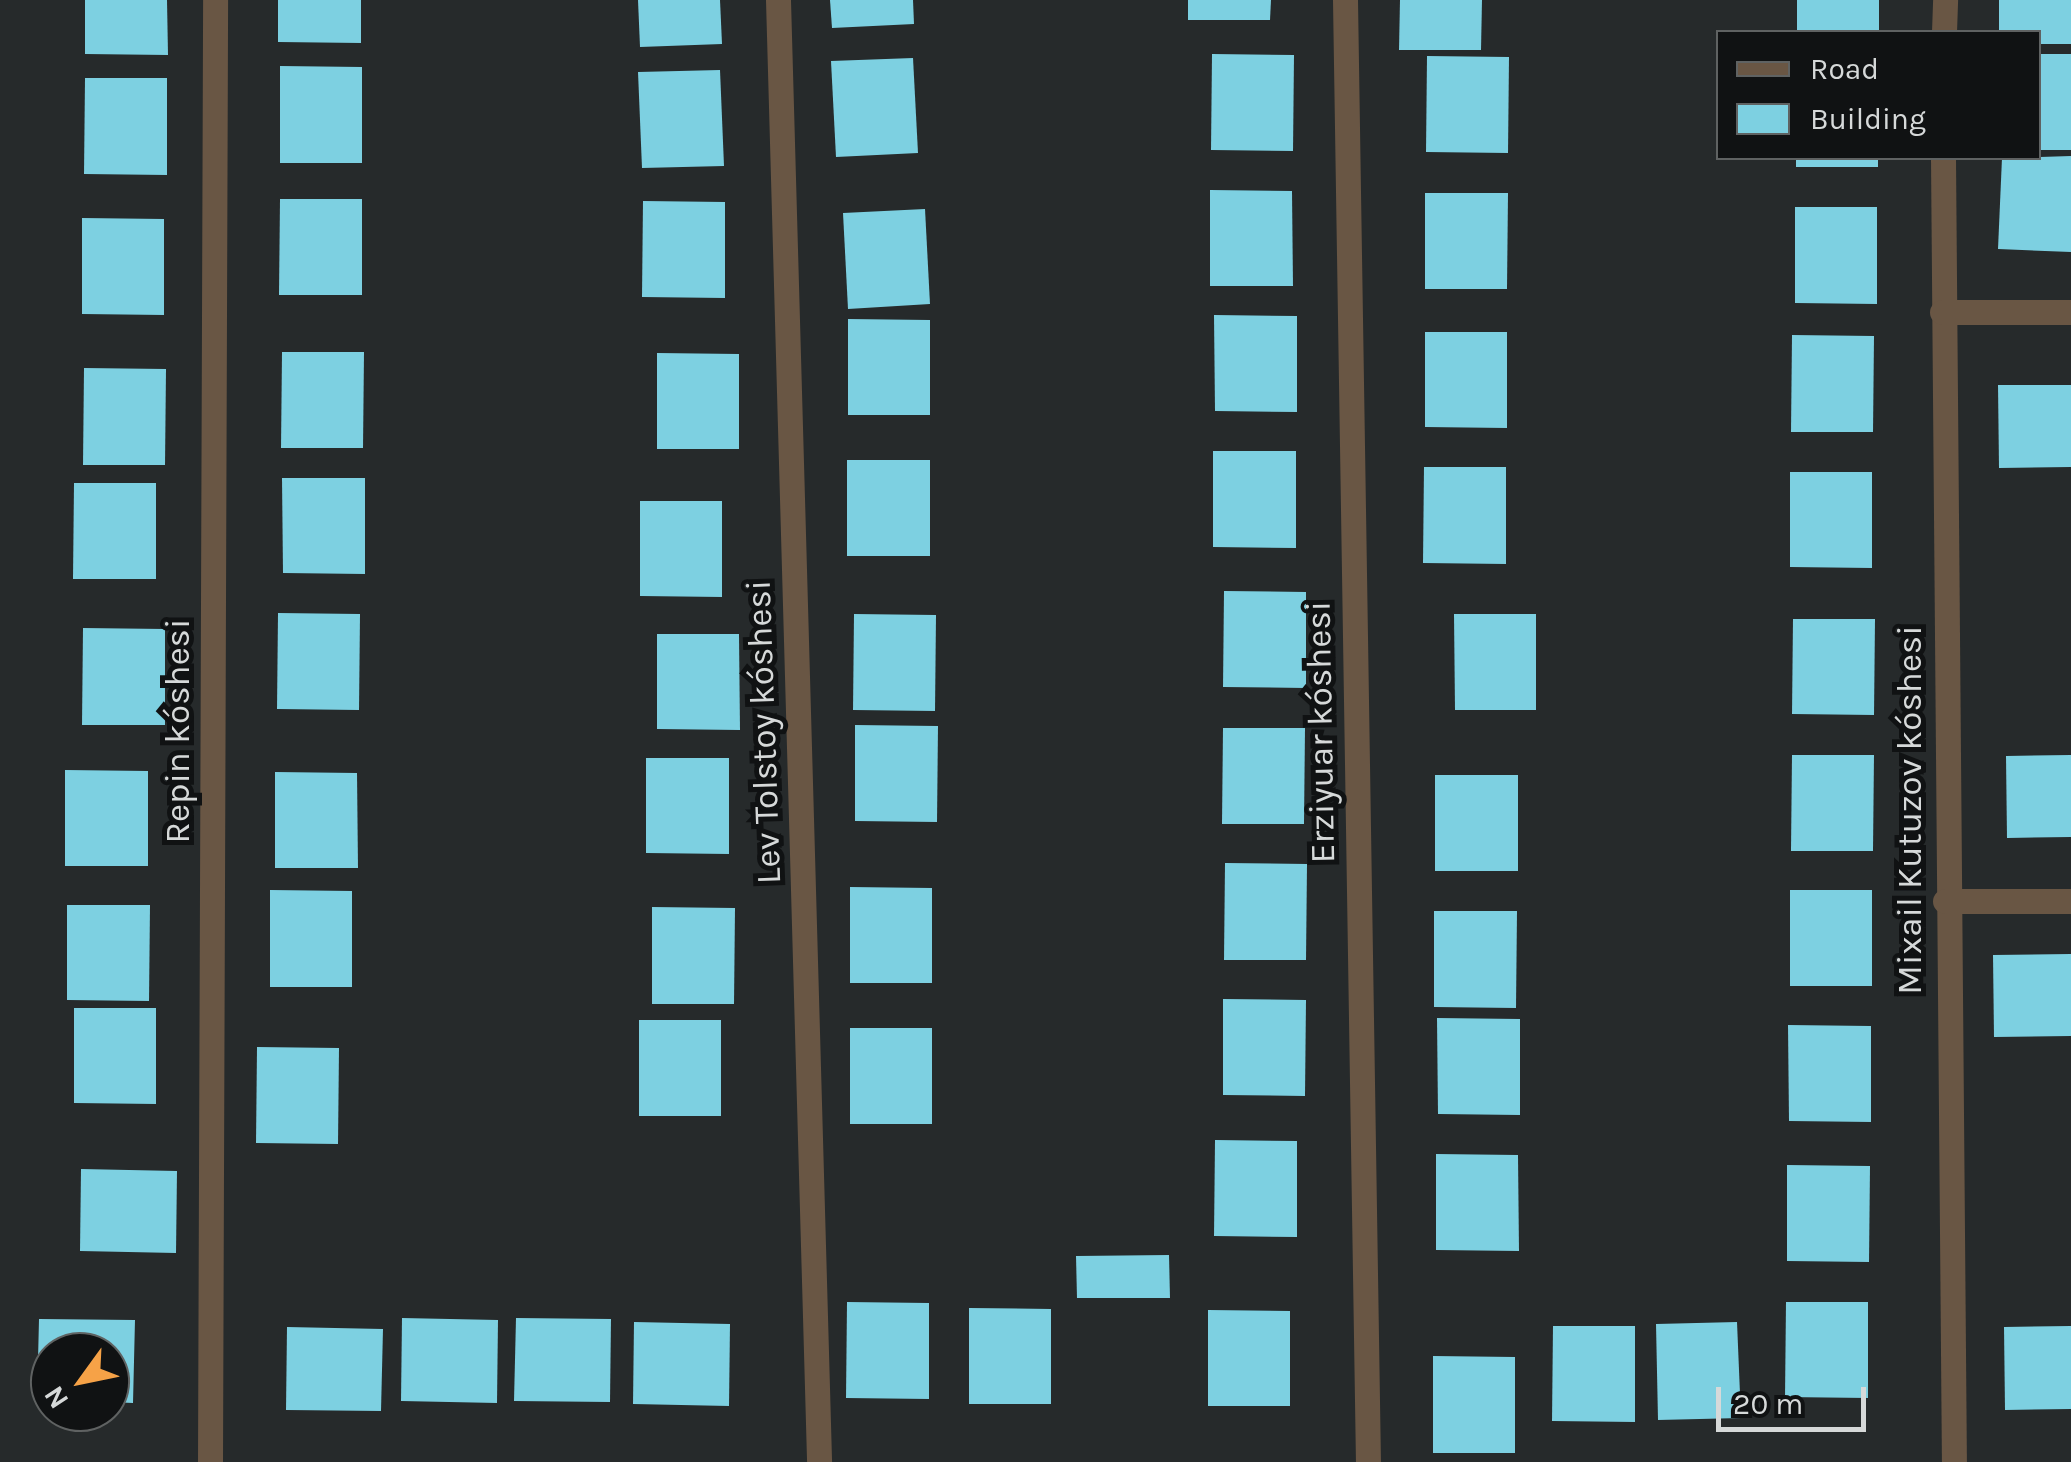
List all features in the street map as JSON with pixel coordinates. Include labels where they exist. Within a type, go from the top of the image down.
[{"type":"street","name":"Repin kóshesi","points":[[210,1462],[216,0]]},
{"type":"street","name":"Lev Tolstoy kóshesi","points":[[778,0],[819,1462]]},
{"type":"street","name":"Erziyuar kóshesi","points":[[1345,0],[1368,1462]]},
{"type":"street","points":[[1944,0],[1944,30]]},
{"type":"street","name":"Mixail Kutuzov kóshesi","points":[[1943,160],[1946,901],[1954,1462]]},
{"type":"street","points":[[1942,312],[2071,312]]},
{"type":"street","points":[[1946,901],[2071,901]]},
{"type":"building","points":[[85,0],[167,0],[168,55],[85,54]]},
{"type":"building","points":[[278,0],[361,0],[361,43],[278,42]]},
{"type":"building","points":[[638,0],[720,0],[722,44],[640,47]]},
{"type":"building","points":[[830,0],[913,0],[914,24],[832,28]]},
{"type":"building","points":[[1188,0],[1271,0],[1270,20],[1188,20]]},
{"type":"building","points":[[1400,0],[1482,0],[1481,50],[1399,50]]},
{"type":"building","points":[[1797,0],[1879,0],[1879,30],[1797,30]]},
{"type":"building","points":[[1999,0],[2071,0],[2071,44],[2041,44],[2041,30],[1999,30]]},
{"type":"building","points":[[1212,54],[1294,55],[1293,151],[1211,150]]},
{"type":"building","points":[[2041,54],[2071,54],[2071,150],[2041,150]]},
{"type":"building","points":[[1427,56],[1509,57],[1508,153],[1426,152]]},
{"type":"building","points":[[913,58],[918,153],[836,157],[831,61]]},
{"type":"building","points":[[280,66],[362,67],[362,163],[280,163]]},
{"type":"building","points":[[720,70],[724,166],[642,168],[638,72]]},
{"type":"building","points":[[85,78],[167,78],[167,175],[84,174]]},
{"type":"building","points":[[2071,156],[2071,252],[1998,249],[2002,160],[2041,160],[2041,157]]},
{"type":"building","points":[[1796,160],[1878,160],[1878,167],[1796,167]]},
{"type":"building","points":[[1210,190],[1292,191],[1293,286],[1210,286]]},
{"type":"building","points":[[1425,193],[1508,193],[1507,289],[1425,289]]},
{"type":"building","points":[[280,199],[362,199],[362,295],[279,295]]},
{"type":"building","points":[[643,201],[725,202],[725,298],[642,297]]},
{"type":"building","points":[[1795,207],[1877,207],[1877,304],[1795,303]]},
{"type":"building","points":[[925,209],[930,304],[848,309],[843,213]]},
{"type":"building","points":[[82,218],[164,219],[164,315],[82,314]]},
{"type":"building","points":[[1214,315],[1297,316],[1297,412],[1215,411]]},
{"type":"building","points":[[848,319],[930,320],[930,415],[848,415]]},
{"type":"building","points":[[1425,332],[1507,332],[1507,428],[1425,427]]},
{"type":"building","points":[[1792,335],[1874,336],[1873,432],[1791,432]]},
{"type":"building","points":[[282,352],[364,352],[363,448],[281,448]]},
{"type":"building","points":[[657,353],[739,354],[739,449],[657,449]]},
{"type":"building","points":[[84,368],[166,369],[165,465],[83,465]]},
{"type":"building","points":[[1998,385],[2071,385],[2071,467],[1999,468]]},
{"type":"building","points":[[1213,451],[1296,451],[1296,548],[1213,547]]},
{"type":"building","points":[[847,460],[930,460],[930,556],[847,556]]},
{"type":"building","points":[[1424,467],[1506,467],[1506,564],[1423,563]]},
{"type":"building","points":[[1790,472],[1872,472],[1872,568],[1790,567]]},
{"type":"building","points":[[282,478],[365,478],[365,574],[283,573]]},
{"type":"building","points":[[74,483],[156,483],[156,579],[73,579]]},
{"type":"building","points":[[640,501],[722,501],[722,597],[640,596]]},
{"type":"building","points":[[1224,591],[1306,592],[1306,688],[1223,687]]},
{"type":"building","points":[[278,613],[360,614],[359,710],[277,709]]},
{"type":"building","points":[[854,614],[936,615],[935,711],[853,710]]},
{"type":"building","points":[[1454,614],[1536,614],[1536,710],[1455,710]]},
{"type":"building","points":[[1793,619],[1875,619],[1874,715],[1792,714]]},
{"type":"building","points":[[83,628],[165,629],[165,725],[82,725]]},
{"type":"building","points":[[657,634],[739,634],[740,730],[657,729]]},
{"type":"building","points":[[855,725],[938,726],[937,822],[855,821]]},
{"type":"building","points":[[1223,728],[1305,728],[1304,824],[1222,824]]},
{"type":"building","points":[[1792,755],[1874,755],[1873,851],[1791,851]]},
{"type":"building","points":[[2071,755],[2071,837],[2007,838],[2006,756]]},
{"type":"building","points":[[646,758],[729,758],[729,854],[646,853]]},
{"type":"building","points":[[65,770],[148,771],[148,866],[65,866]]},
{"type":"building","points":[[275,772],[357,773],[358,868],[275,868]]},
{"type":"building","points":[[1435,775],[1518,775],[1518,871],[1435,871]]},
{"type":"building","points":[[1225,863],[1307,864],[1306,960],[1224,960]]},
{"type":"building","points":[[850,887],[932,888],[932,983],[850,983]]},
{"type":"building","points":[[270,890],[352,891],[352,987],[270,987]]},
{"type":"building","points":[[1790,890],[1872,890],[1872,986],[1790,986]]},
{"type":"building","points":[[67,905],[150,905],[149,1001],[67,1000]]},
{"type":"building","points":[[652,907],[735,908],[734,1004],[652,1004]]},
{"type":"building","points":[[1434,911],[1517,911],[1516,1008],[1434,1007]]},
{"type":"building","points":[[2071,954],[2071,1036],[1994,1037],[1993,955]]},
{"type":"building","points":[[1223,999],[1306,1000],[1305,1096],[1223,1095]]},
{"type":"building","points":[[74,1008],[156,1008],[156,1104],[74,1103]]},
{"type":"building","points":[[1437,1018],[1520,1019],[1520,1115],[1438,1114]]},
{"type":"building","points":[[639,1020],[721,1020],[721,1116],[639,1116]]},
{"type":"building","points":[[1788,1025],[1871,1026],[1871,1122],[1789,1121]]},
{"type":"building","points":[[850,1028],[932,1028],[932,1124],[850,1124]]},
{"type":"building","points":[[257,1047],[339,1048],[338,1144],[256,1143]]},
{"type":"building","points":[[1215,1140],[1297,1141],[1297,1237],[1214,1236]]},
{"type":"building","points":[[1436,1154],[1518,1155],[1519,1251],[1436,1250]]},
{"type":"building","points":[[1787,1165],[1870,1166],[1869,1262],[1787,1261]]},
{"type":"building","points":[[81,1169],[177,1171],[176,1253],[80,1251]]},
{"type":"building","points":[[1169,1255],[1170,1298],[1077,1298],[1076,1256]]},
{"type":"building","points":[[847,1302],[929,1303],[929,1399],[846,1398]]},
{"type":"building","points":[[1786,1302],[1868,1302],[1868,1398],[1785,1397]]},
{"type":"building","points":[[969,1308],[1051,1309],[1051,1404],[969,1404]]},
{"type":"building","points":[[1208,1310],[1290,1311],[1290,1406],[1208,1406]]},
{"type":"building","points":[[402,1318],[498,1320],[497,1403],[401,1401]]},
{"type":"building","points":[[516,1318],[611,1319],[610,1402],[514,1401]]},
{"type":"building","points":[[39,1319],[135,1320],[133,1403],[130,1332],[39,1332]]},
{"type":"building","points":[[634,1322],[730,1324],[729,1406],[633,1404]]},
{"type":"building","points":[[1737,1322],[1741,1418],[1658,1420],[1656,1324]]},
{"type":"building","points":[[1553,1326],[1635,1326],[1635,1422],[1552,1421]]},
{"type":"building","points":[[2071,1326],[2071,1409],[2005,1410],[2004,1327]]},
{"type":"building","points":[[287,1327],[383,1329],[381,1411],[286,1410]]},
{"type":"building","points":[[1433,1356],[1515,1357],[1515,1453],[1433,1453]]}]
